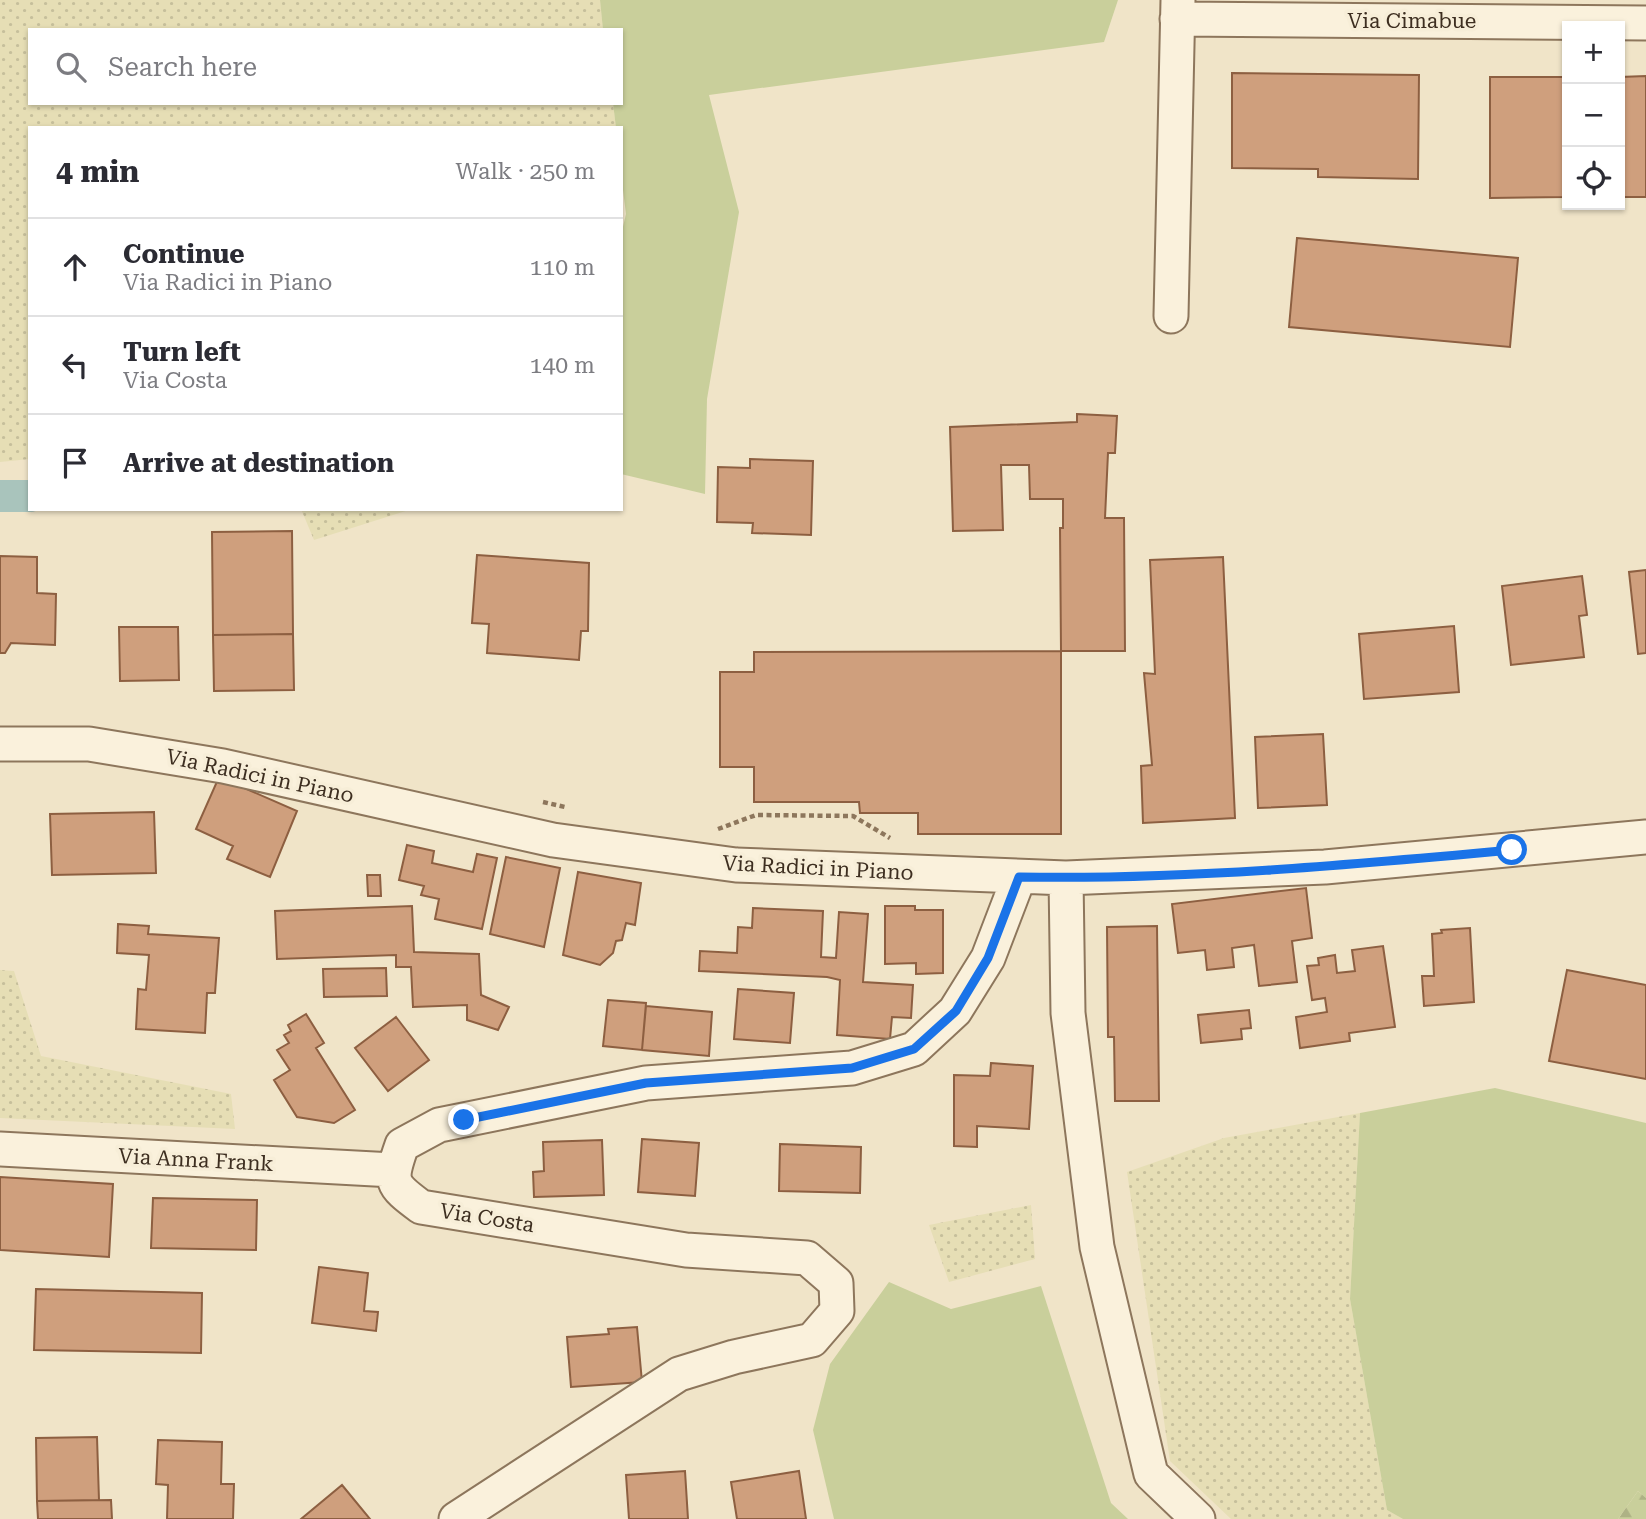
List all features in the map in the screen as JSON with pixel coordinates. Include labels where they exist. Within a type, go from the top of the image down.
[{"type":"street","name":"Via Cimabue","points":[[1178,10],[1646,23]]},
{"type":"street","points":[[1171,316],[1178,10]]},
{"type":"street","name":"Via Radici in Piano","points":[[0,744],[89,744],[197,762],[553,840],[736,865],[1066,878],[1325,867],[1646,837]]},
{"type":"street","points":[[393,1170],[401,1145],[439,1125],[646,1083],[852,1068],[914,1049],[956,1011],[988,958],[1019,877]]},
{"type":"street","points":[[1066,878],[1068,1013],[1097,1247],[1151,1474],[1198,1519]]},
{"type":"street","name":"Via Anna Frank","points":[[0,1149],[393,1170]]},
{"type":"street","name":"Via Costa","points":[[393,1170],[398,1190],[421,1208],[686,1250],[807,1258],[836,1283],[837,1311],[812,1340],[734,1357],[679,1374],[456,1519]]},
{"type":"path","points":[[533,800],[572,808]]},
{"type":"path","points":[[707,830],[718,830],[756,815],[853,816],[891,839]]},
{"type":"shaded area","points":[[0,0],[600,0],[603,28],[28,28],[28,105],[613,105],[616,126],[28,126],[28,459],[0,462]]},
{"type":"shaded area","points":[[302,511],[406,511],[314,540]]},
{"type":"shaded area","points":[[0,970],[14,971],[41,1056],[231,1094],[235,1129],[0,1118]]},
{"type":"shaded area","points":[[1360,1113],[1350,1299],[1387,1510],[1403,1519],[1231,1519],[1170,1461],[1127,1172],[1224,1138]]},
{"type":"shaded area","points":[[1031,1205],[1035,1259],[949,1282],[929,1225]]},
{"type":"green space","points":[[600,0],[1118,0],[1104,42],[709,95],[739,212],[707,399],[705,494],[623,474],[623,227],[626,214],[623,190],[623,126],[616,126],[613,105],[623,105],[623,28],[603,28]]},
{"type":"green space","points":[[1495,1088],[1646,1123],[1646,1498],[1638,1491],[1618,1519],[1403,1519],[1387,1510],[1350,1299],[1360,1113]]},
{"type":"green space","points":[[889,1282],[951,1309],[1041,1286],[1111,1503],[1128,1519],[834,1519],[813,1430],[830,1364]]},
{"type":"green space","points":[[1638,1491],[1646,1498],[1646,1519],[1618,1519]]},
{"type":"building","points":[[1232,73],[1419,75],[1418,179],[1318,177],[1318,169],[1232,168]]},
{"type":"building","points":[[1646,76],[1646,197],[1625,197],[1625,77]]},
{"type":"building","points":[[1490,77],[1562,77],[1562,197],[1490,198]]},
{"type":"building","points":[[1297,238],[1518,258],[1510,347],[1289,327]]},
{"type":"building","points":[[1077,414],[1117,416],[1115,453],[1108,453],[1105,518],[1124,518],[1125,651],[1061,651],[1060,528],[1063,528],[1063,499],[1030,499],[1029,465],[1001,465],[1003,530],[953,531],[950,427],[1077,422]]},
{"type":"building","points":[[750,459],[813,461],[811,535],[752,533],[753,523],[717,522],[718,467],[750,468]]},
{"type":"building","points":[[292,531],[293,634],[213,635],[212,532]]},
{"type":"building","points":[[477,555],[589,563],[588,631],[581,631],[579,660],[487,653],[489,624],[472,623]]},
{"type":"building","points":[[0,556],[37,557],[37,593],[56,594],[55,645],[11,643],[5,653],[0,653]]},
{"type":"building","points":[[1223,557],[1235,818],[1143,823],[1141,766],[1152,765],[1144,673],[1155,674],[1150,560]]},
{"type":"building","points":[[1646,570],[1646,653],[1638,654],[1629,572]]},
{"type":"building","points":[[1582,576],[1587,615],[1579,616],[1584,657],[1511,665],[1502,586]]},
{"type":"building","points":[[1454,626],[1459,692],[1364,699],[1359,634]]},
{"type":"building","points":[[119,627],[178,627],[179,680],[120,681]]},
{"type":"building","points":[[293,634],[294,690],[214,691],[213,635]]},
{"type":"building","points":[[1061,651],[1061,834],[918,834],[918,813],[860,813],[859,802],[754,802],[754,767],[720,767],[720,672],[754,672],[754,652]]},
{"type":"building","points":[[1323,734],[1327,805],[1258,808],[1255,737]]},
{"type":"building","points":[[219,777],[297,811],[270,877],[227,859],[233,846],[196,829]]},
{"type":"building","points":[[154,812],[156,873],[52,875],[50,814]]},
{"type":"building","points":[[407,845],[434,851],[432,863],[473,872],[477,854],[497,858],[482,929],[435,919],[439,899],[421,895],[424,886],[399,880]]},
{"type":"building","points":[[506,857],[560,868],[544,947],[490,934]]},
{"type":"building","points":[[578,872],[641,883],[635,925],[626,923],[622,940],[616,941],[613,953],[600,965],[563,955]]},
{"type":"building","points":[[367,875],[380,875],[381,896],[368,896]]},
{"type":"building","points":[[1306,888],[1312,938],[1292,941],[1297,982],[1259,986],[1254,945],[1232,948],[1234,967],[1207,970],[1205,950],[1178,953],[1172,904]]},
{"type":"building","points":[[412,906],[414,952],[479,954],[481,995],[509,1007],[498,1030],[467,1020],[467,1005],[413,1007],[411,967],[396,967],[396,955],[277,959],[275,911]]},
{"type":"building","points":[[885,906],[943,910],[943,973],[916,974],[916,963],[885,964]]},
{"type":"building","points":[[753,908],[823,911],[821,957],[836,958],[839,912],[868,914],[863,982],[913,985],[911,1018],[892,1017],[890,1039],[837,1035],[840,980],[827,977],[699,971],[700,951],[737,953],[738,927],[752,928]]},
{"type":"building","points":[[118,924],[149,926],[148,934],[219,938],[215,993],[207,993],[205,1033],[136,1029],[138,989],[146,990],[149,955],[117,953]]},
{"type":"building","points":[[1157,926],[1159,1101],[1115,1101],[1114,1037],[1108,1037],[1107,927]]},
{"type":"building","points":[[1470,928],[1474,1002],[1424,1006],[1422,976],[1434,976],[1432,934],[1442,933],[1441,930]]},
{"type":"building","points":[[1383,946],[1395,1027],[1349,1033],[1350,1041],[1300,1048],[1296,1017],[1327,1012],[1325,998],[1312,1000],[1307,966],[1319,965],[1318,958],[1335,955],[1337,973],[1355,971],[1352,950]]},
{"type":"building","points":[[386,968],[387,996],[324,997],[323,969]]},
{"type":"building","points":[[1567,970],[1646,985],[1646,1079],[1549,1061]]},
{"type":"building","points":[[738,989],[794,993],[790,1043],[734,1039]]},
{"type":"building","points":[[608,1000],[646,1003],[642,1050],[603,1046]]},
{"type":"building","points":[[646,1006],[712,1012],[709,1056],[642,1050]]},
{"type":"building","points":[[1249,1010],[1251,1028],[1241,1029],[1242,1039],[1201,1043],[1198,1015]]},
{"type":"building","points":[[306,1014],[324,1043],[316,1048],[355,1110],[334,1123],[297,1117],[274,1080],[290,1070],[277,1050],[289,1043],[284,1035],[291,1031],[288,1025]]},
{"type":"building","points":[[396,1017],[429,1060],[388,1091],[355,1048]]},
{"type":"building","points":[[991,1063],[1033,1066],[1029,1129],[977,1126],[977,1147],[954,1146],[954,1075],[990,1076]]},
{"type":"building","points":[[642,1139],[699,1143],[695,1196],[638,1192]]},
{"type":"building","points":[[602,1140],[604,1195],[534,1197],[533,1172],[544,1171],[543,1142]]},
{"type":"building","points":[[780,1144],[861,1147],[860,1193],[779,1191]]},
{"type":"building","points":[[0,1177],[113,1184],[109,1257],[0,1250]]},
{"type":"building","points":[[153,1198],[257,1200],[256,1250],[151,1248]]},
{"type":"building","points":[[319,1267],[368,1273],[364,1311],[378,1312],[376,1331],[312,1323]]},
{"type":"building","points":[[36,1289],[202,1293],[201,1353],[34,1350]]},
{"type":"building","points":[[637,1327],[642,1382],[571,1387],[567,1337],[609,1334],[608,1329]]},
{"type":"building","points":[[97,1437],[99,1500],[37,1501],[36,1438]]},
{"type":"building","points":[[158,1440],[222,1442],[221,1484],[234,1484],[233,1519],[167,1519],[168,1485],[156,1484]]},
{"type":"building","points":[[685,1471],[688,1519],[629,1519],[626,1475]]},
{"type":"building","points":[[799,1471],[806,1519],[737,1519],[731,1482]]},
{"type":"building","points":[[342,1485],[370,1519],[301,1519]]},
{"type":"building","points":[[111,1500],[112,1519],[38,1519],[37,1501]]},
{"type":"waterway","points":[[0,496],[28,496]]},
{"type":"route","points":[[464,1120],[646,1083],[852,1068],[914,1049],[956,1011],[988,958],[1019,877],[1066,878],[1325,867],[1512,850]]}]
